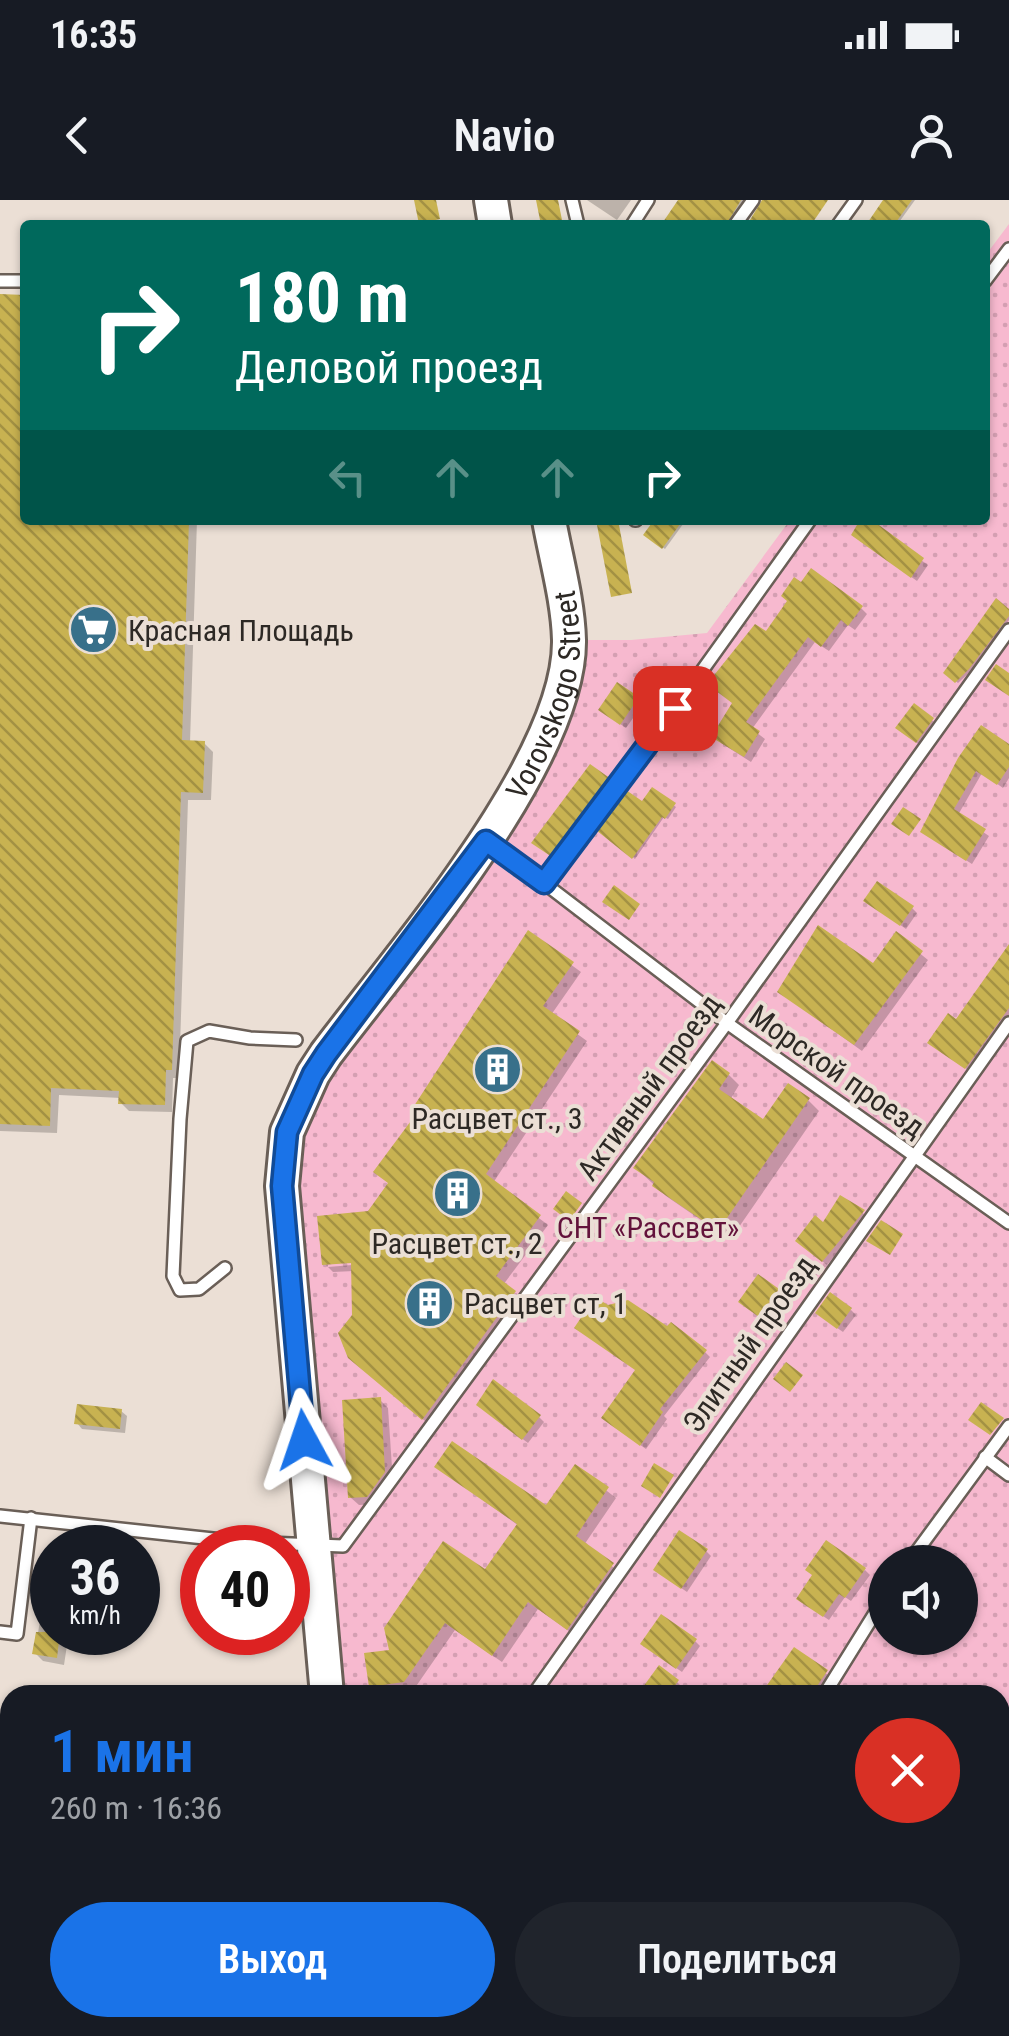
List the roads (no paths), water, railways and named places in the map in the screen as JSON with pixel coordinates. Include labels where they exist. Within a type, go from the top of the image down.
[{"type":"street","name":"Vorovskogo Street","points":[[326,1685],[282,1186],[287,1132],[326,1054],[486,841],[526,772],[554,712],[565,674],[569,640],[549,525]]},
{"type":"lane","points":[[990,275],[1009,249]]},
{"type":"lane","points":[[544,883],[806,525]]},
{"type":"lane","name":"Активный проезд","points":[[313,1545],[343,1546],[727,1023],[1009,630]]},
{"type":"lane","name":"Морской проезд","points":[[486,841],[727,1023],[1009,1223]]},
{"type":"lane","name":"Элитный проезд","points":[[539,1685],[1009,1023]]},
{"type":"lane","points":[[225,1268],[199,1289],[180,1290],[173,1276],[187,1041],[209,1031],[296,1040]]},
{"type":"lane","points":[[921,1545],[1009,1426]]},
{"type":"lane","points":[[985,1457],[1009,1476]]},
{"type":"lane","points":[[0,1516],[241,1542],[313,1545]]},
{"type":"lane","points":[[0,1632],[17,1634],[31,1518]]},
{"type":"lane","points":[[830,1685],[868,1624]]},
{"type":"place","name":"Красная Площадь","points":[[93,630]]},
{"type":"place","name":"Расцвет ст., 3","points":[[497,1069]]},
{"type":"place","name":"Расцвет ст., 2","points":[[457,1194]]},
{"type":"place","name":"Расцвет ст, 1","points":[[429,1303]]},
{"type":"park label","name":"СНТ «Рассвет»","points":[[648,1227]]}]
